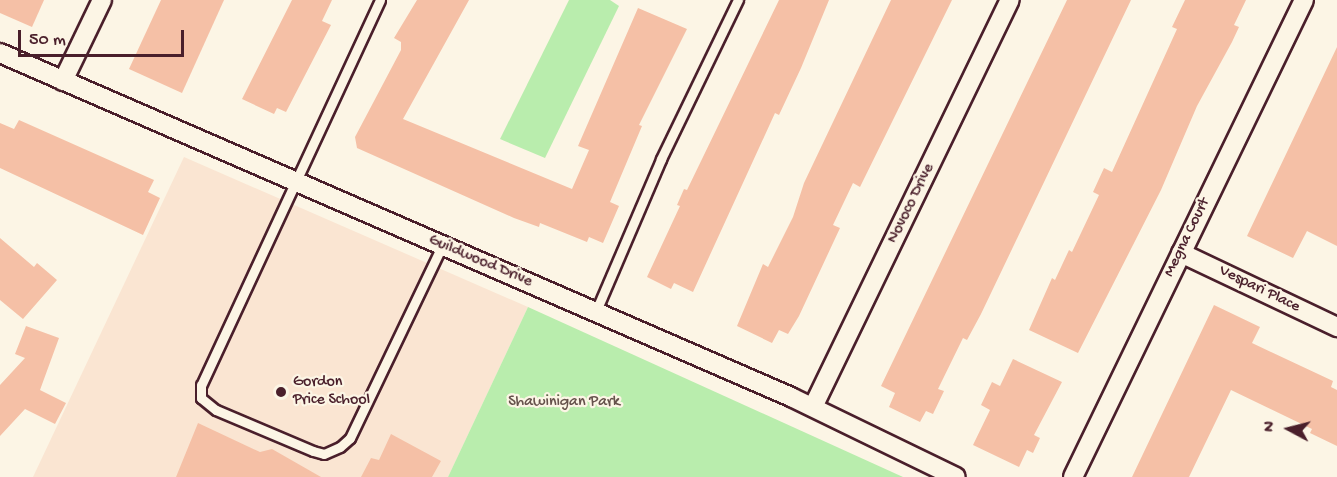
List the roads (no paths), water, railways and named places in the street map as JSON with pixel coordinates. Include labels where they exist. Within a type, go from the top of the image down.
[{"type":"street","points":[[63,81],[102,0]]},
{"type":"street","name":"Novoco Drive","points":[[813,407],[1010,0]]},
{"type":"street","name":"Megna Court","points":[[1073,477],[1304,0]]},
{"type":"street","name":"Guildwood Drive","points":[[0,53],[296,184],[596,311],[813,407],[956,477]]},
{"type":"street","name":"Vespari Place","points":[[1180,253],[1337,327]]},
{"type":"lane","points":[[380,0],[201,385],[201,398],[216,410],[324,454],[350,438],[442,246]]},
{"type":"lane","points":[[596,311],[661,159],[738,0]]},
{"type":"place","name":"Gordon Price School","points":[[281,392]]},
{"type":"park label","name":"Shawinigan Park","points":[[564,403]]}]
